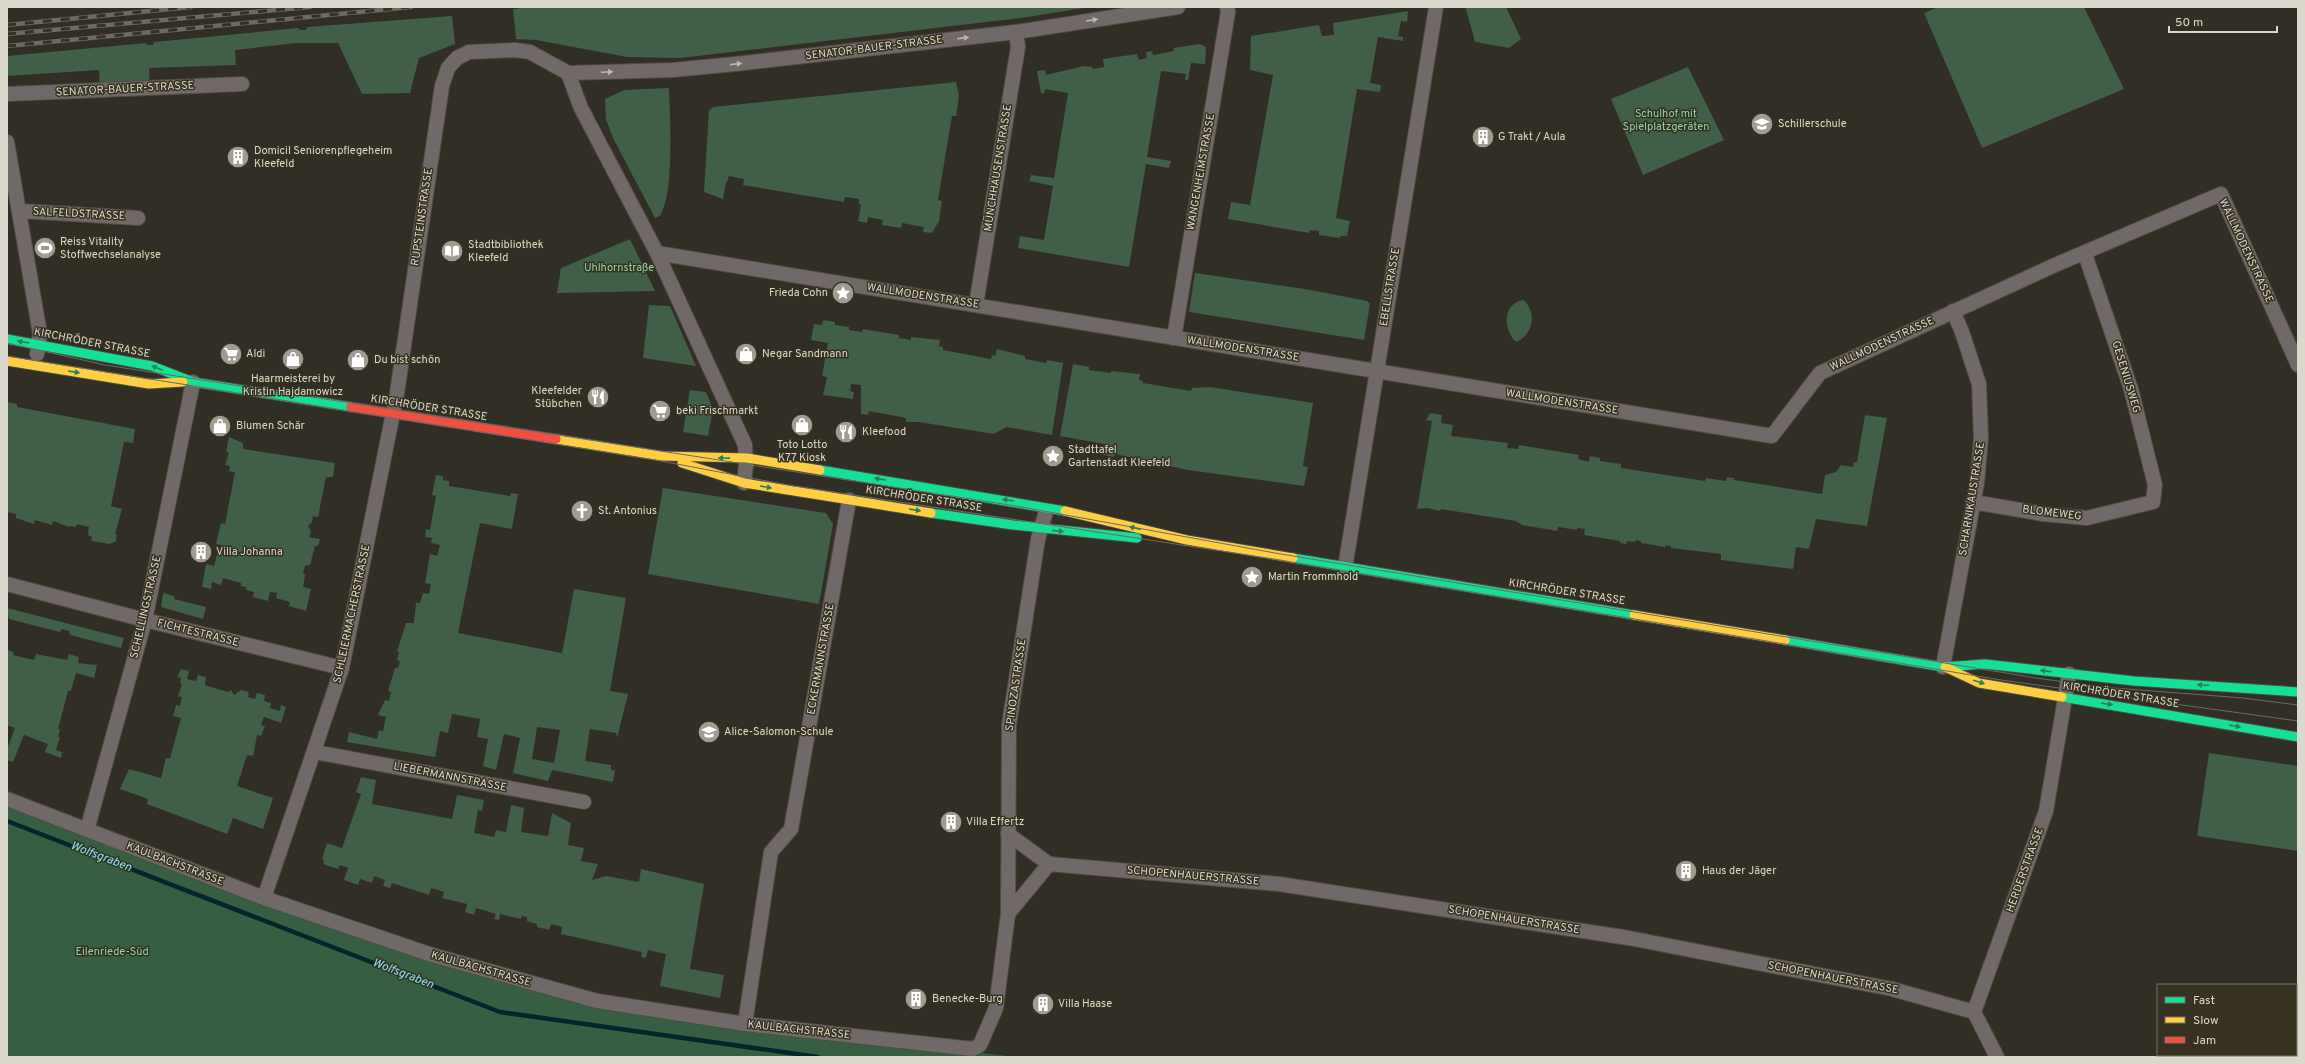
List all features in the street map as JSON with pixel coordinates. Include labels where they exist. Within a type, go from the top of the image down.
[{"type":"main road","name":"KIRCHRÖDER STRASSE","points":[[7,339],[152,366],[193,382]]},
{"type":"main road","name":"KIRCHRÖDER STRASSE","points":[[7,361],[149,384],[193,382],[662,456],[746,458],[1046,506],[1187,540],[1344,568],[1943,667],[1985,664],[2069,674],[2298,692]]},
{"type":"main road","name":"KIRCHRÖDER STRASSE","points":[[662,456],[744,483],[849,500],[1042,529],[1130,538],[1187,540]]},
{"type":"main road","name":"KIRCHRÖDER STRASSE","points":[[1943,667],[1979,683],[2298,738]]},
{"type":"main road","points":[[2164,692],[2176,683]]},
{"type":"main road","points":[[2162,703],[2168,715]]},
{"type":"street","name":"SENATOR-BAUER-STRASSE","points":[[568,73],[673,70],[735,64],[1016,32],[1178,7]]},
{"type":"street","name":"WANGENHEIMSTRASSE","points":[[1174,338],[1228,12],[1227,7]]},
{"type":"street","name":"EBELLSTRASSE","points":[[1344,568],[1436,7]]},
{"type":"street","name":"MÜNCHHAUSENSTRASSE","points":[[976,304],[1018,47],[1016,32]]},
{"type":"street","name":"RUPSTEINSTRASSE","points":[[397,393],[442,86],[448,68],[457,58],[469,52],[515,50],[530,52],[568,73]]},
{"type":"street","points":[[568,73],[581,108],[657,253],[745,445],[746,458],[744,483]]},
{"type":"street","name":"SENATOR-BAUER-STRASSE","points":[[7,94],[242,84]]},
{"type":"street","points":[[7,142],[40,334],[35,366]]},
{"type":"street","name":"WALLMODENSTRASSE","points":[[657,253],[976,304],[1772,436],[1820,373],[1953,311],[2221,194],[2298,365]]},
{"type":"street","name":"SALFELDSTRASSE","points":[[20,211],[138,218]]},
{"type":"street","name":"GESENIUSWEG","points":[[2085,254],[2131,389],[2155,485],[2153,502]]},
{"type":"street","name":"SCHARNIKAUSTRASSE","points":[[1943,667],[1973,502],[1981,438],[1979,384],[1953,311]]},
{"type":"street","name":"SCHELLINGSTRASSE","points":[[87,830],[145,620],[193,382]]},
{"type":"street","name":"SCHLEIERMACHERSTRASSE","points":[[264,898],[315,752],[342,668],[397,393]]},
{"type":"street","name":"ECKERMANNSTRASSE","points":[[745,1024],[771,852],[791,829],[849,500]]},
{"type":"street","name":"BLOMEWEG","points":[[1973,502],[2043,514],[2087,518],[2153,502]]},
{"type":"street","name":"SPINOZASTRASSE","points":[[978,1048],[996,1008],[1008,914],[1009,725],[1046,512]]},
{"type":"street","name":"FICHTESTRASSE","points":[[7,584],[145,620],[342,668]]},
{"type":"street","name":"HERDERSTRASSE","points":[[1974,1012],[2046,811],[2069,674]]},
{"type":"street","name":"LIEBERMANNSTRASSE","points":[[315,752],[584,802]]},
{"type":"street","name":"KAULBACHSTRASSE","points":[[7,799],[264,898],[432,955],[596,1001],[745,1024],[973,1049],[978,1048]]},
{"type":"street","points":[[1008,834],[1049,864],[1008,914]]},
{"type":"street","name":"SCHOPENHAUERSTRASSE","points":[[1049,864],[1279,884],[1629,938],[1892,989],[1974,1012]]},
{"type":"street","points":[[1974,1012],[1997,1057]]},
{"type":"green space","points":[[530,7],[1090,7],[1021,18],[680,58],[627,57],[536,40],[516,39],[513,9]]},
{"type":"green space","points":[[1464,7],[1506,7],[1521,39],[1509,48],[1475,42],[1466,9]]},
{"type":"green space","points":[[1938,7],[2084,7],[2124,89],[1982,148],[1924,13]]},
{"type":"green space","points":[[1408,11],[1407,22],[1401,21],[1398,36],[1403,37],[1403,41],[1378,37],[1370,83],[1381,85],[1380,92],[1357,89],[1336,218],[1350,221],[1347,236],[1341,236],[1340,238],[1319,235],[1319,231],[1310,230],[1309,233],[1228,219],[1231,202],[1250,205],[1273,75],[1250,70],[1251,36],[1319,25],[1322,36],[1334,35],[1333,23]]},
{"type":"green space","points":[[452,16],[455,44],[419,58],[410,93],[362,94],[338,43],[297,43],[235,50],[236,65],[149,68],[150,88],[100,90],[99,70],[7,76],[7,56],[146,43],[147,45],[153,45],[154,42],[299,28],[299,30],[306,30],[307,27]]},
{"type":"green space","points":[[1200,44],[1206,47],[1205,64],[1191,63],[1188,80],[1185,80],[1186,74],[1161,71],[1147,157],[1171,161],[1169,168],[1146,164],[1129,267],[1018,248],[1020,236],[1044,240],[1053,186],[1029,181],[1031,175],[1054,178],[1068,93],[1045,89],[1044,94],[1041,93],[1037,71],[1045,70],[1046,75],[1084,66],[1092,67],[1093,69],[1104,67],[1103,59],[1137,54],[1139,60],[1147,58],[1146,52],[1152,51],[1153,55],[1174,51],[1173,48]]},
{"type":"green space","name":"Schulhof mit Spielplatzgeräten","points":[[1688,67],[1724,140],[1643,175],[1611,99]]},
{"type":"green space","points":[[956,82],[959,96],[956,116],[952,116],[938,200],[942,201],[939,221],[932,233],[923,232],[924,227],[902,223],[901,228],[882,225],[883,220],[868,217],[867,223],[858,221],[861,205],[859,204],[859,199],[845,197],[844,202],[743,185],[744,179],[729,176],[726,182],[723,199],[704,192],[709,110],[713,107]]},
{"type":"green space","points":[[669,88],[671,135],[670,173],[665,205],[660,216],[655,218],[614,140],[606,120],[605,99],[624,90]]},
{"type":"green space","name":"Uhlhornstraße","points":[[630,239],[655,291],[557,293],[561,268]]},
{"type":"green space","points":[[1195,273],[1305,289],[1367,301],[1370,304],[1364,340],[1189,312]]},
{"type":"green space","points":[[1523,300],[1531,311],[1532,323],[1530,329],[1522,339],[1516,342],[1509,331],[1507,324],[1508,312],[1511,306],[1516,302]]},
{"type":"green space","points":[[649,305],[670,306],[696,366],[643,358]]},
{"type":"green space","points":[[823,320],[835,322],[835,325],[849,327],[849,330],[862,332],[863,329],[899,335],[899,338],[911,340],[911,337],[940,340],[939,346],[943,347],[943,350],[991,359],[992,355],[995,356],[997,349],[1025,356],[1025,359],[1046,363],[1047,360],[1063,363],[1052,435],[1007,427],[994,434],[919,422],[906,422],[906,418],[869,411],[868,415],[861,414],[861,385],[851,384],[850,391],[854,392],[853,399],[823,395],[827,377],[822,376],[828,343],[811,340],[814,324],[822,325]]},
{"type":"green space","points":[[1073,364],[1089,367],[1089,370],[1111,373],[1111,371],[1140,374],[1139,380],[1143,381],[1143,383],[1191,391],[1192,388],[1210,387],[1313,403],[1303,466],[1308,467],[1304,486],[1188,470],[1115,454],[1114,457],[1103,455],[1104,444],[1060,436]]},
{"type":"green space","points":[[690,390],[706,392],[713,409],[708,436],[683,432]]},
{"type":"green space","points":[[7,402],[17,404],[17,407],[135,429],[133,443],[124,442],[111,506],[122,509],[115,534],[117,535],[116,541],[110,544],[91,541],[92,537],[88,535],[89,527],[77,524],[76,527],[69,527],[53,521],[52,525],[35,520],[34,524],[16,518],[16,514],[7,512]]},
{"type":"green space","points":[[1430,413],[1442,415],[1441,423],[1453,425],[1451,436],[1508,443],[1507,448],[1518,449],[1519,445],[1579,455],[1578,459],[1589,462],[1590,456],[1600,458],[1600,461],[1621,464],[1621,468],[1705,481],[1706,478],[1726,481],[1727,477],[1734,478],[1734,480],[1822,494],[1825,475],[1836,472],[1841,465],[1853,467],[1854,462],[1857,462],[1865,415],[1887,418],[1867,526],[1816,519],[1809,549],[1796,547],[1793,569],[1721,560],[1721,554],[1671,548],[1671,546],[1666,545],[1665,547],[1641,543],[1641,541],[1636,540],[1635,542],[1627,541],[1626,544],[1620,543],[1620,541],[1584,535],[1585,529],[1577,528],[1577,530],[1558,527],[1557,531],[1522,525],[1516,521],[1441,509],[1440,511],[1427,508],[1417,509],[1432,421],[1426,420]]},
{"type":"green space","points":[[229,437],[243,443],[243,449],[335,463],[333,477],[326,477],[318,517],[313,516],[312,522],[308,526],[311,531],[309,537],[320,539],[318,546],[315,546],[310,565],[305,566],[303,572],[305,575],[303,587],[311,589],[306,611],[289,606],[290,602],[276,598],[277,593],[270,592],[268,601],[253,597],[254,592],[246,590],[246,587],[241,586],[241,583],[223,578],[221,585],[212,582],[211,589],[202,587],[206,564],[214,566],[218,551],[222,552],[224,546],[216,544],[221,523],[225,524],[235,472],[229,471],[230,466],[225,465],[229,453],[226,452]]},
{"type":"green space","points":[[436,475],[443,476],[443,480],[449,481],[449,486],[510,496],[511,493],[518,494],[512,529],[480,523],[458,633],[562,653],[574,589],[626,598],[610,691],[628,694],[617,738],[616,733],[590,729],[585,761],[611,765],[611,770],[615,770],[613,782],[552,770],[548,781],[513,773],[520,738],[504,734],[496,770],[483,766],[488,739],[477,737],[480,719],[452,714],[448,733],[440,731],[435,757],[347,742],[349,732],[377,739],[379,730],[383,731],[386,717],[378,715],[385,700],[389,701],[391,692],[388,691],[395,668],[398,668],[400,661],[397,660],[399,652],[397,651],[406,623],[414,623],[416,603],[420,603],[423,593],[429,594],[431,584],[425,583],[430,554],[437,556],[440,545],[431,543],[432,538],[425,537],[426,529],[430,530],[436,496],[432,495]],"holes":[[[537,727],[560,730],[554,763],[532,759]]]},
{"type":"green space","points":[[663,488],[826,513],[833,524],[819,604],[648,574]]},
{"type":"green space","points":[[163,593],[174,596],[174,599],[206,607],[203,619],[161,607]]},
{"type":"green space","points":[[7,608],[124,638],[121,648],[70,635],[69,631],[62,629],[60,632],[9,619]]},
{"type":"green space","points":[[7,650],[14,652],[13,655],[34,660],[36,654],[67,660],[69,654],[79,657],[78,663],[97,665],[94,678],[76,673],[71,691],[68,691],[58,729],[60,729],[58,737],[60,737],[56,750],[62,752],[61,758],[45,752],[48,744],[24,735],[13,762],[7,760],[7,749],[15,728],[7,725]]},
{"type":"green space","points":[[181,669],[189,671],[187,679],[196,681],[198,675],[206,677],[205,685],[228,692],[231,690],[234,695],[241,690],[249,692],[248,697],[255,699],[257,693],[265,695],[264,701],[271,703],[270,708],[280,711],[281,705],[286,707],[281,723],[264,717],[261,725],[265,726],[261,736],[257,735],[253,756],[247,755],[237,786],[273,798],[263,829],[233,818],[227,834],[147,804],[148,799],[120,789],[129,769],[161,778],[166,758],[170,758],[181,718],[173,716],[176,705],[180,706],[182,697],[178,696],[182,684],[180,683],[181,678],[177,677]]},
{"type":"green space","points":[[2209,753],[2298,766],[2298,851],[2197,836]]},
{"type":"green space","points":[[361,777],[376,780],[372,804],[452,819],[457,795],[484,800],[482,811],[478,810],[474,833],[494,837],[496,830],[506,832],[511,805],[524,808],[521,832],[548,836],[552,813],[571,823],[568,845],[584,848],[581,861],[598,864],[592,880],[606,876],[639,882],[641,869],[704,884],[690,969],[724,975],[720,998],[660,986],[666,954],[648,950],[646,958],[641,957],[642,952],[561,934],[562,927],[551,924],[549,930],[537,927],[537,924],[527,921],[527,917],[522,916],[521,919],[500,914],[499,920],[494,919],[496,914],[476,908],[474,915],[465,912],[467,904],[442,898],[444,892],[431,888],[429,895],[392,883],[390,888],[383,886],[385,880],[374,876],[372,883],[360,879],[358,885],[344,880],[348,868],[340,865],[338,869],[323,864],[324,860],[322,859],[327,843],[342,848],[361,794],[356,792]]},
{"type":"green space","name":"Eilenriede-Süd","points":[[7,799],[264,898],[596,1001],[745,1024],[1015,1057],[7,1057]]},
{"type":"waterway","name":"Wolfsgraben","points":[[7,821],[500,1012],[818,1057]]},
{"type":"tram line","points":[[7,343],[105,365],[1016,506],[1275,553],[2036,678],[2101,687],[2243,698],[2298,705]]},
{"type":"tram line","points":[[7,356],[661,461],[788,485],[1274,559],[2001,680],[2298,721]]},
{"type":"railway","points":[[7,25],[191,7]]},
{"type":"railway","points":[[7,34],[310,7]]},
{"type":"railway","points":[[7,46],[411,7]]},
{"type":"traffic: fast","points":[[7,339],[152,366],[193,382],[351,407]]},
{"type":"traffic: fast","points":[[820,470],[1065,511]]},
{"type":"traffic: fast","points":[[931,513],[1013,525],[1137,538]]},
{"type":"traffic: fast","points":[[1293,558],[1634,615]]},
{"type":"traffic: fast","points":[[1785,640],[1943,667],[1985,664],[2134,681],[2298,692]]},
{"type":"traffic: fast","points":[[2062,697],[2298,737]]},
{"type":"traffic: slow","points":[[7,361],[149,384],[183,382]]},
{"type":"traffic: slow","points":[[556,439],[662,456],[747,458],[820,470]]},
{"type":"traffic: slow","points":[[682,463],[744,483],[931,513]]},
{"type":"traffic: slow","points":[[1065,511],[1187,540],[1293,558]]},
{"type":"traffic: slow","points":[[1634,615],[1785,640]]},
{"type":"traffic: slow","points":[[1945,667],[1979,683],[2062,697]]},
{"type":"traffic: jam","points":[[351,407],[556,439]]},
{"type":"place","name":"Schillerschule","points":[[1762,124]]},
{"type":"place","name":"G Trakt / Aula","points":[[1483,137]]},
{"type":"place","name":"Domicil Seniorenpflegeheim Kleefeld","points":[[238,157]]},
{"type":"place","name":"Reiss Vitality Stoffwechselanalyse","points":[[45,248]]},
{"type":"place","name":"Stadtbibliothek Kleefeld","points":[[452,251]]},
{"type":"place","name":"Frieda Cohn","points":[[843,293]]},
{"type":"place","name":"Aldi","points":[[231,354]]},
{"type":"place","name":"Negar Sandmann","points":[[746,354]]},
{"type":"place","name":"Haarmeisterei by Kristin Hajdamowicz","points":[[293,359]]},
{"type":"place","name":"Du bist schön","points":[[358,360]]},
{"type":"place","name":"Kleefelder Stübchen","points":[[598,397]]},
{"type":"place","name":"beki Frischmarkt","points":[[660,411]]},
{"type":"place","name":"Toto Lotto K77 Kiosk","points":[[802,425]]},
{"type":"place","name":"Blumen Schär","points":[[220,426]]},
{"type":"place","name":"Kleefood","points":[[846,432]]},
{"type":"place","name":"Stadttafel Gartenstadt Kleefeld","points":[[1053,456]]},
{"type":"place","name":"St. Antonius","points":[[582,511]]},
{"type":"place","name":"Villa Johanna","points":[[201,552]]},
{"type":"place","name":"Martin Frommhold","points":[[1252,577]]},
{"type":"place","name":"Alice-Salomon-Schule","points":[[709,732]]},
{"type":"place","name":"Villa Effertz","points":[[951,822]]},
{"type":"place","name":"Haus der Jäger","points":[[1686,871]]},
{"type":"place","name":"Benecke-Burg","points":[[916,999]]},
{"type":"place","name":"Villa Haase","points":[[1043,1004]]}]
